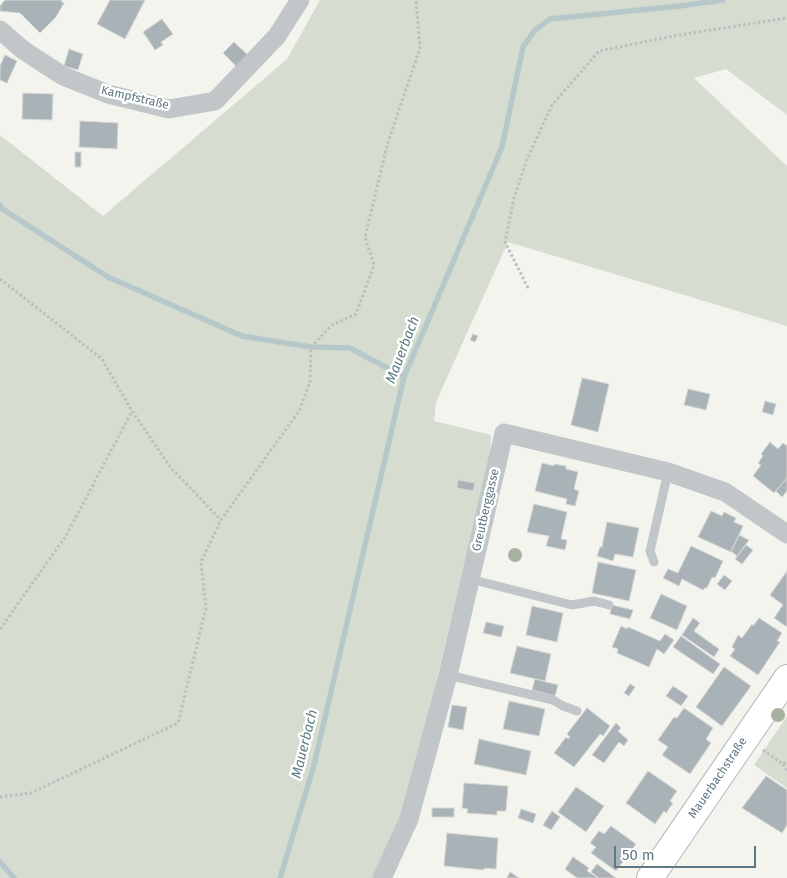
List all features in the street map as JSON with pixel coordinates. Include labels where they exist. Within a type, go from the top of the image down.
[{"type":"main road","name":"Mauerbachstraße","points":[[650,878],[787,678]]},
{"type":"street","name":"Kampfstraße","points":[[0,30],[23,50],[63,76],[108,94],[169,108],[215,100],[277,36],[300,0]]},
{"type":"street","name":"Greutberggasse","points":[[382,878],[409,819],[448,675],[504,433],[668,472],[725,492],[787,534]]},
{"type":"lane","points":[[654,562],[650,551],[668,472]]},
{"type":"lane","points":[[470,579],[572,606],[594,601],[609,605]]},
{"type":"lane","points":[[448,675],[553,700],[577,712]]},
{"type":"path","points":[[0,797],[32,792],[178,723],[206,608],[201,562],[221,520],[299,411],[310,382],[311,347],[332,325],[356,314],[374,265],[365,238],[388,142],[420,48],[416,0]]},
{"type":"path","points":[[528,288],[505,242],[514,198],[527,159],[552,105],[599,51],[679,35],[787,18]]},
{"type":"path","points":[[0,279],[102,358],[132,411],[170,468],[221,520]]},
{"type":"path","points":[[0,629],[66,536],[132,411]]},
{"type":"path","points":[[746,738],[785,762],[787,771]]},
{"type":"shaded area","points":[[320,0],[787,0],[787,115],[726,69],[694,78],[787,166],[787,326],[508,242],[436,402],[434,421],[491,435],[490,454],[405,814],[376,878],[0,878],[0,135],[103,216],[287,59]]},
{"type":"shaded area","points":[[787,716],[787,788],[754,765]]},
{"type":"building","points":[[5,0],[62,0],[61,2],[64,3],[56,17],[40,33],[20,13],[0,11],[0,6]]},
{"type":"building","points":[[110,0],[145,0],[125,39],[97,24]]},
{"type":"building","points":[[162,19],[173,34],[161,42],[163,45],[155,50],[143,32]]},
{"type":"building","points":[[234,42],[250,57],[238,68],[223,53]]},
{"type":"building","points":[[69,49],[83,54],[78,70],[64,66]]},
{"type":"building","points":[[5,55],[17,61],[7,83],[0,80],[0,66]]},
{"type":"building","points":[[23,93],[53,94],[52,120],[22,119]]},
{"type":"building","points":[[80,121],[118,123],[117,149],[79,147]]},
{"type":"building","points":[[75,152],[81,152],[81,167],[75,167]]},
{"type":"building","points":[[473,334],[478,336],[475,342],[470,340]]},
{"type":"building","points":[[582,378],[609,384],[598,432],[571,425]]},
{"type":"building","points":[[688,389],[710,394],[706,410],[684,405]]},
{"type":"building","points":[[765,401],[776,404],[773,415],[762,412]]},
{"type":"building","points":[[770,442],[778,449],[783,443],[787,446],[787,478],[774,493],[753,476],[761,465],[758,463],[763,456],[761,454]]},
{"type":"building","points":[[542,463],[566,466],[566,469],[578,472],[574,489],[579,491],[575,506],[566,504],[567,499],[535,491]]},
{"type":"building","points":[[787,478],[787,491],[782,497],[776,491]]},
{"type":"building","points":[[458,480],[475,483],[473,491],[457,488]]},
{"type":"building","points":[[534,504],[567,512],[561,539],[567,540],[565,550],[546,546],[549,536],[527,532]]},
{"type":"building","points":[[711,511],[722,516],[724,512],[736,518],[734,522],[743,526],[731,552],[698,537]]},
{"type":"building","points":[[607,522],[639,528],[633,557],[615,554],[613,561],[597,556],[600,547],[602,547]]},
{"type":"building","points":[[739,535],[749,540],[737,556],[731,551]]},
{"type":"building","points":[[746,545],[753,550],[742,564],[735,559]]},
{"type":"building","points":[[691,546],[723,561],[715,578],[712,577],[707,588],[703,590],[682,579],[679,586],[663,578],[668,569],[678,573]]},
{"type":"building","points":[[598,562],[636,570],[629,601],[592,593]]},
{"type":"building","points":[[787,571],[787,627],[774,618],[783,605],[770,595]]},
{"type":"building","points":[[724,575],[732,581],[725,590],[717,584]]},
{"type":"building","points":[[661,594],[687,606],[677,630],[650,618]]},
{"type":"building","points":[[612,605],[633,610],[630,619],[610,614]]},
{"type":"building","points":[[532,606],[563,613],[557,642],[526,635]]},
{"type":"building","points":[[693,618],[700,623],[694,631],[719,649],[714,657],[682,635]]},
{"type":"building","points":[[759,618],[782,633],[777,641],[780,642],[758,675],[730,656],[735,649],[732,647],[738,635],[742,638]]},
{"type":"building","points":[[486,622],[504,626],[501,637],[483,633]]},
{"type":"building","points":[[621,626],[627,629],[628,627],[660,641],[665,634],[674,640],[664,654],[657,649],[649,667],[617,653],[618,649],[612,647]]},
{"type":"building","points":[[681,636],[720,664],[713,674],[673,647]]},
{"type":"building","points":[[517,646],[551,654],[545,681],[510,673]]},
{"type":"building","points":[[724,667],[751,686],[722,726],[696,707]]},
{"type":"building","points":[[535,679],[558,685],[555,696],[532,690]]},
{"type":"building","points":[[630,684],[635,687],[629,696],[624,693]]},
{"type":"building","points":[[673,686],[688,696],[681,706],[666,696]]},
{"type":"building","points":[[509,701],[545,709],[539,736],[503,729]]},
{"type":"building","points":[[452,705],[467,707],[463,730],[448,727]]},
{"type":"building","points":[[587,708],[610,726],[603,736],[600,734],[574,767],[554,753],[566,737],[568,739],[570,737],[567,734]]},
{"type":"building","points":[[684,708],[713,728],[706,739],[711,743],[690,774],[662,755],[668,747],[658,740],[674,717],[677,718]]},
{"type":"building","points":[[616,723],[621,728],[618,731],[628,740],[624,746],[619,742],[604,763],[592,755]]},
{"type":"building","points":[[479,739],[531,751],[526,775],[474,764]]},
{"type":"building","points":[[648,771],[677,791],[670,801],[673,803],[666,813],[664,811],[655,824],[626,803]]},
{"type":"building","points":[[766,776],[787,790],[787,825],[782,833],[742,808]]},
{"type":"building","points":[[464,783],[508,786],[506,811],[497,811],[497,815],[467,813],[468,809],[462,808]]},
{"type":"building","points":[[576,787],[604,806],[586,832],[558,812]]},
{"type":"building","points":[[432,808],[454,808],[454,817],[432,817]]},
{"type":"building","points":[[521,809],[536,814],[533,823],[518,818]]},
{"type":"building","points":[[552,811],[560,817],[551,830],[543,825]]},
{"type":"building","points":[[611,826],[636,844],[616,871],[591,853],[596,847],[590,843],[599,831],[604,834]]},
{"type":"building","points":[[447,833],[498,838],[496,869],[484,868],[484,870],[444,866]]},
{"type":"building","points":[[573,857],[589,868],[587,871],[598,878],[577,878],[565,869]]},
{"type":"building","points":[[597,864],[616,878],[599,878],[591,872]]},
{"type":"building","points":[[510,872],[519,878],[507,878]]},
{"type":"waterway","name":"Mauerbach","points":[[280,878],[314,765],[404,377],[502,147],[523,47],[535,30],[550,19],[723,0]]},
{"type":"waterway","points":[[0,205],[1,208],[108,277],[242,336],[311,347],[350,348],[404,377]]},
{"type":"waterway","points":[[0,862],[14,878]]}]
